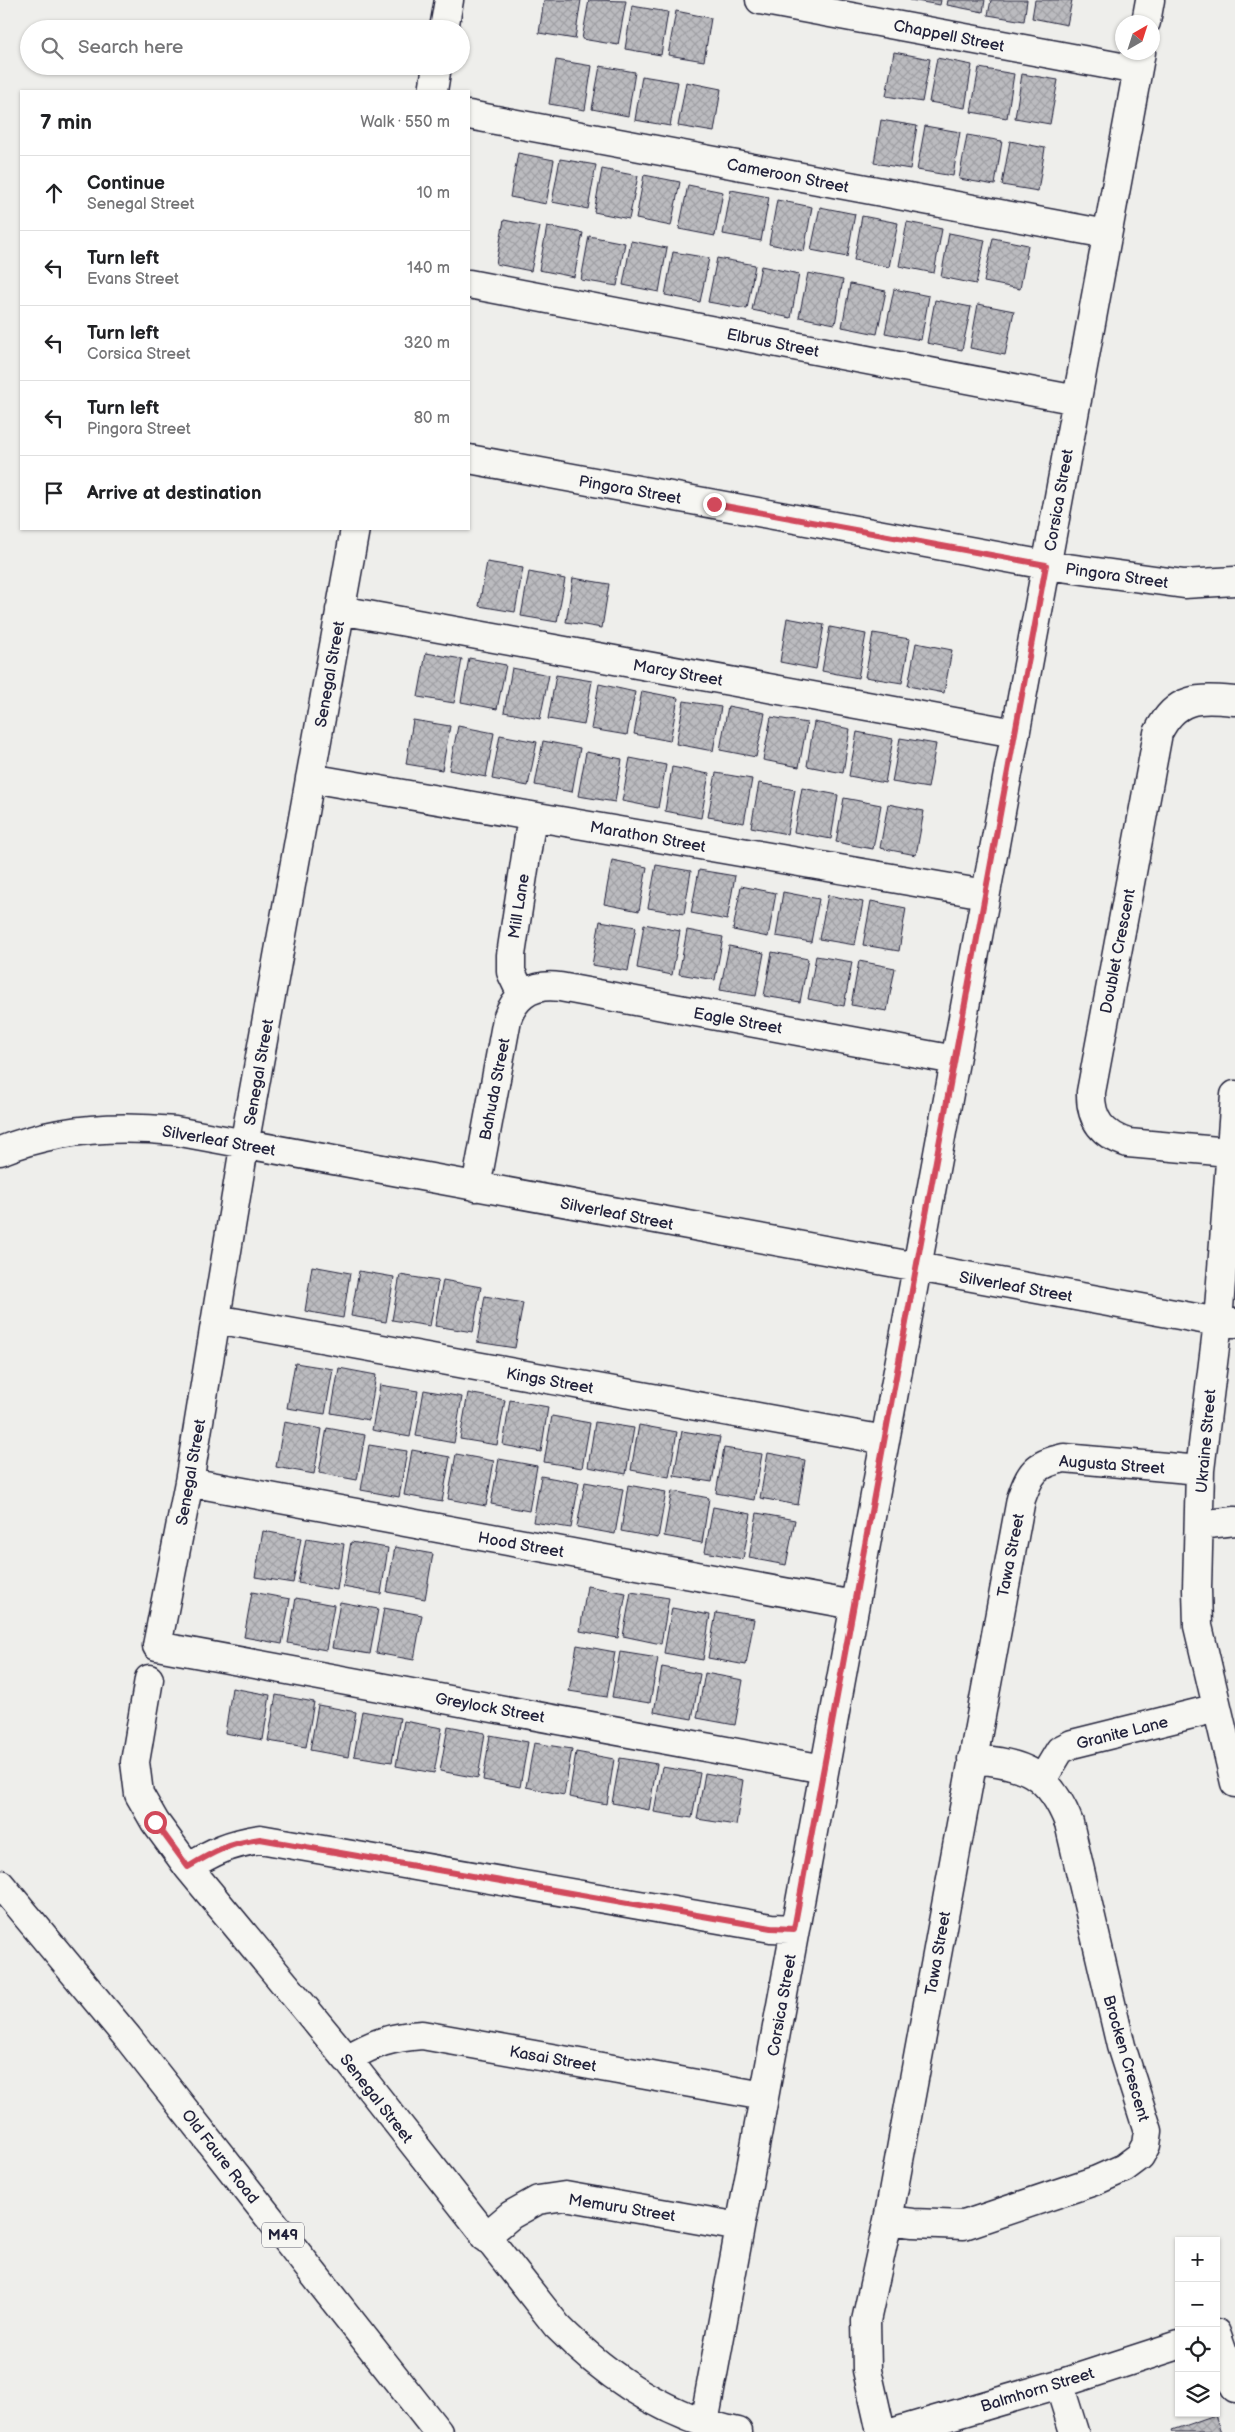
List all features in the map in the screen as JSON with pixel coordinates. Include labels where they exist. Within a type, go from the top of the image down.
[{"type":"street","points":[[446,20],[449,0]]},
{"type":"street","name":"Chappell Street","points":[[760,0],[1139,61]]},
{"type":"street","points":[[1147,15],[1150,0]]},
{"type":"street","name":"Corsica Street","points":[[704,2423],[1139,61]]},
{"type":"street","points":[[433,90],[436,75]]},
{"type":"street","name":"Cameroon Street","points":[[470,115],[1107,234]]},
{"type":"street","name":"Elbrus Street","points":[[470,284],[1077,400]]},
{"type":"street","name":"Pingora Street","points":[[470,459],[1046,565],[1184,584],[1235,581]]},
{"type":"street","name":"Senegal Street","points":[[157,1646],[188,1482],[245,1144],[355,530]]},
{"type":"street","name":"Marcy Street","points":[[340,610],[1015,733]]},
{"type":"street","name":"Doublet Crescent","points":[[1229,1152],[1128,1143],[1116,1139],[1106,1133],[1098,1124],[1093,1114],[1091,1097],[1158,733],[1171,712],[1190,700],[1200,698],[1235,701]]},
{"type":"street","name":"Marathon Street","points":[[310,778],[986,894]]},
{"type":"street","name":"Mill Lane","points":[[522,995],[511,972],[511,955],[532,816]]},
{"type":"street","name":"Eagle Street","points":[[522,995],[535,988],[550,986],[955,1060]]},
{"type":"street","name":"Bahuda Street","points":[[476,1187],[507,1020],[515,1002],[522,995]]},
{"type":"street","name":"Ukraine Street","points":[[1235,1095],[1229,1152],[1226,1323],[1200,1470],[1198,1626],[1235,1783]]},
{"type":"street","name":"Silverleaf Street","points":[[0,1151],[49,1136],[114,1128],[175,1131],[916,1268],[1226,1323]]},
{"type":"street","name":"Kings Street","points":[[216,1319],[885,1440]]},
{"type":"street","name":"Augusta Street","points":[[1029,1476],[1049,1461],[1064,1458],[1200,1470]]},
{"type":"street","name":"Tawa Street","points":[[881,2432],[867,2370],[866,2321],[888,2220],[1021,1499],[1029,1476]]},
{"type":"street","name":"Hood Street","points":[[188,1482],[854,1605]]},
{"type":"street","points":[[1199,1525],[1235,1521]]},
{"type":"street","name":"Greylock Street","points":[[157,1646],[824,1769]]},
{"type":"street","name":"Senegal Street","points":[[149,1679],[134,1762],[139,1794],[155,1822],[188,1867],[346,2060],[557,2326],[582,2351],[610,2374],[639,2393],[671,2410],[704,2423],[738,2432]]},
{"type":"street","name":"Granite Lane","points":[[1042,1780],[1060,1750],[1072,1744],[1217,1708]]},
{"type":"street","name":"Brocken Crescent","points":[[888,2220],[913,2224],[964,2225],[1097,2180],[1124,2168],[1140,2156],[1146,2145],[1148,2131],[1121,2046],[1069,1823],[1059,1799],[1042,1780],[1022,1768],[1000,1761],[972,1759]]},
{"type":"street","points":[[188,1867],[218,1849],[238,1842],[260,1839],[771,1928],[794,1929]]},
{"type":"street","name":"Old Faure Road","points":[[0,1884],[128,2038],[438,2432]]},
{"type":"street","name":"Kasai Street","points":[[346,2060],[373,2044],[397,2036],[422,2035],[764,2096]]},
{"type":"street","name":"Memuru Street","points":[[486,2237],[511,2215],[538,2200],[565,2196],[740,2227]]},
{"type":"street","points":[[1220,2332],[1235,2327]]},
{"type":"street","points":[[1220,2345],[1235,2388]]},
{"type":"street","name":"Balmhorn Street","points":[[895,2432],[1059,2384],[1175,2346]]},
{"type":"street","points":[[1059,2384],[1074,2432]]},
{"type":"building","points":[[544,0],[581,0],[575,39],[539,33]]},
{"type":"building","points":[[589,0],[626,1],[618,45],[582,39]]},
{"type":"building","points":[[910,0],[941,0],[940,5]]},
{"type":"building","points":[[948,0],[985,0],[983,12],[947,5]]},
{"type":"building","points":[[991,0],[1027,0],[1024,21],[988,15]]},
{"type":"building","points":[[1035,0],[1072,0],[1067,25],[1032,18]]},
{"type":"building","points":[[632,6],[668,12],[661,55],[625,49]]},
{"type":"building","points":[[676,11],[711,18],[704,61],[668,55]]},
{"type":"building","points":[[894,52],[930,59],[922,102],[886,96]]},
{"type":"building","points":[[937,58],[972,65],[965,108],[929,102]]},
{"type":"building","points":[[556,60],[592,66],[585,110],[549,104]]},
{"type":"building","points":[[600,66],[635,72],[628,116],[592,109]]},
{"type":"building","points":[[979,68],[1014,74],[1007,118],[971,112]]},
{"type":"building","points":[[1022,74],[1058,80],[1050,124],[1015,118]]},
{"type":"building","points":[[642,76],[678,82],[670,126],[635,120]]},
{"type":"building","points":[[686,82],[721,89],[714,132],[678,126]]},
{"type":"building","points":[[881,120],[917,126],[910,169],[874,163]]},
{"type":"building","points":[[925,126],[960,132],[953,176],[917,170]]},
{"type":"building","points":[[967,135],[1002,141],[995,185],[959,179]]},
{"type":"building","points":[[1010,141],[1045,148],[1038,191],[1002,185]]},
{"type":"building","points":[[518,153],[554,160],[546,204],[510,197]]},
{"type":"building","points":[[560,159],[596,165],[588,209],[552,202]]},
{"type":"building","points":[[602,169],[638,176],[629,219],[594,212]]},
{"type":"building","points":[[644,175],[680,182],[671,226],[636,219]]},
{"type":"building","points":[[688,185],[723,192],[715,236],[679,229]]},
{"type":"building","points":[[731,190],[769,197],[761,241],[723,234]]},
{"type":"building","points":[[777,200],[812,207],[804,251],[769,244]]},
{"type":"building","points":[[820,207],[855,214],[847,257],[811,250]]},
{"type":"building","points":[[862,216],[898,223],[889,267],[854,260]]},
{"type":"building","points":[[504,220],[540,227],[531,271],[496,264]]},
{"type":"building","points":[[907,222],[942,229],[934,273],[899,266]]},
{"type":"building","points":[[547,226],[583,233],[574,277],[539,270]]},
{"type":"building","points":[[949,233],[985,240],[976,284],[941,277]]},
{"type":"building","points":[[589,236],[625,243],[617,286],[581,280]]},
{"type":"building","points":[[993,238],[1028,245],[1020,289],[984,282]]},
{"type":"building","points":[[631,241],[667,248],[659,292],[623,285]]},
{"type":"building","points":[[673,252],[709,258],[700,302],[665,295]]},
{"type":"building","points":[[717,258],[755,265],[747,309],[708,302]]},
{"type":"building","points":[[761,266],[799,274],[791,318],[752,310]]},
{"type":"building","points":[[808,273],[843,280],[835,324],[799,317]]},
{"type":"building","points":[[850,284],[886,291],[877,334],[842,327]]},
{"type":"building","points":[[894,289],[929,296],[921,340],[885,333]]},
{"type":"building","points":[[935,300],[971,307],[962,350],[927,343]]},
{"type":"building","points":[[978,304],[1014,311],[1005,355],[970,348]]},
{"type":"building","points":[[487,562],[523,568],[515,612],[479,606]]},
{"type":"building","points":[[529,572],[565,579],[557,622],[521,616]]},
{"type":"building","points":[[573,578],[609,584],[602,628],[566,622]]},
{"type":"building","points":[[787,618],[824,625],[816,669],[780,662]]},
{"type":"building","points":[[830,627],[866,634],[858,678],[822,671]]},
{"type":"building","points":[[873,633],[910,639],[902,683],[865,677]]},
{"type":"building","points":[[916,643],[952,650],[944,693],[908,686]]},
{"type":"building","points":[[426,653],[462,659],[454,703],[418,697]]},
{"type":"building","points":[[469,658],[506,665],[497,709],[461,702]]},
{"type":"building","points":[[512,668],[549,675],[540,719],[504,712]]},
{"type":"building","points":[[556,675],[592,681],[584,725],[548,719]]},
{"type":"building","points":[[599,684],[635,692],[627,735],[591,729]]},
{"type":"building","points":[[642,691],[678,698],[670,741],[634,734]]},
{"type":"building","points":[[684,701],[721,707],[713,751],[676,744]]},
{"type":"building","points":[[728,706],[765,713],[756,757],[720,750]]},
{"type":"building","points":[[771,717],[807,723],[799,767],[763,760]]},
{"type":"building","points":[[413,720],[450,726],[442,770],[406,764]]},
{"type":"building","points":[[814,722],[850,729],[843,773],[807,766]]},
{"type":"building","points":[[458,726],[494,733],[486,777],[449,770]]},
{"type":"building","points":[[857,732],[893,739],[885,783],[849,776]]},
{"type":"building","points":[[500,735],[537,742],[528,786],[492,779]]},
{"type":"building","points":[[900,738],[936,744],[928,788],[892,782]]},
{"type":"building","points":[[543,741],[580,748],[572,792],[535,785]]},
{"type":"building","points":[[586,752],[622,759],[615,802],[578,796]]},
{"type":"building","points":[[630,758],[666,765],[658,808],[622,801]]},
{"type":"building","points":[[672,767],[709,774],[701,818],[665,811]]},
{"type":"building","points":[[716,773],[752,779],[744,823],[708,817]]},
{"type":"building","points":[[759,783],[795,790],[787,834],[751,827]]},
{"type":"building","points":[[802,788],[838,795],[831,839],[794,832]]},
{"type":"building","points":[[844,798],[881,805],[873,849],[836,842]]},
{"type":"building","points":[[888,804],[924,811],[916,855],[880,848]]},
{"type":"building","points":[[612,860],[647,867],[639,911],[604,904]]},
{"type":"building","points":[[656,865],[691,871],[684,914],[648,908]]},
{"type":"building","points":[[699,870],[735,876],[727,920],[691,913]]},
{"type":"building","points":[[741,886],[776,893],[768,937],[733,930]]},
{"type":"building","points":[[783,892],[819,899],[811,942],[776,936]]},
{"type":"building","points":[[828,895],[863,902],[855,945],[819,939]]},
{"type":"building","points":[[871,901],[906,908],[899,951],[863,945]]},
{"type":"building","points":[[600,921],[636,927],[628,971],[592,965]]},
{"type":"building","points":[[644,924],[680,931],[672,975],[637,968]]},
{"type":"building","points":[[687,930],[723,937],[715,980],[679,974]]},
{"type":"building","points":[[729,946],[764,953],[756,996],[720,990]]},
{"type":"building","points":[[772,952],[808,959],[800,1002],[764,996]]},
{"type":"building","points":[[816,956],[852,962],[844,1006],[808,999]]},
{"type":"building","points":[[859,961],[895,968],[887,1011],[851,1005]]},
{"type":"building","points":[[312,1266],[350,1273],[343,1318],[305,1311]]},
{"type":"building","points":[[359,1271],[394,1277],[386,1322],[351,1316]]},
{"type":"building","points":[[400,1275],[438,1281],[430,1326],[392,1320]]},
{"type":"building","points":[[443,1280],[481,1287],[473,1332],[435,1326]]},
{"type":"building","points":[[485,1296],[523,1303],[515,1348],[477,1342]]},
{"type":"building","points":[[295,1363],[333,1369],[325,1414],[287,1408]]},
{"type":"building","points":[[339,1368],[376,1375],[369,1420],[331,1413]]},
{"type":"building","points":[[380,1385],[418,1391],[410,1437],[372,1430]]},
{"type":"building","points":[[424,1390],[462,1397],[454,1443],[416,1436]]},
{"type":"building","points":[[468,1393],[505,1400],[497,1445],[460,1439]]},
{"type":"building","points":[[510,1400],[548,1407],[541,1452],[503,1445]]},
{"type":"building","points":[[552,1416],[590,1423],[582,1468],[544,1462]]},
{"type":"building","points":[[284,1422],[322,1429],[314,1474],[276,1467]]},
{"type":"building","points":[[595,1422],[634,1428],[626,1474],[588,1467]]},
{"type":"building","points":[[639,1425],[677,1432],[669,1477],[631,1470]]},
{"type":"building","points":[[327,1428],[365,1435],[357,1480],[319,1473]]},
{"type":"building","points":[[682,1431],[720,1437],[712,1482],[674,1476]]},
{"type":"building","points":[[369,1445],[407,1451],[399,1497],[361,1490]]},
{"type":"building","points":[[724,1448],[762,1454],[754,1500],[716,1493]]},
{"type":"building","points":[[412,1450],[450,1457],[442,1502],[404,1495]]},
{"type":"building","points":[[768,1453],[805,1460],[798,1505],[760,1498]]},
{"type":"building","points":[[456,1454],[494,1461],[486,1506],[448,1499]]},
{"type":"building","points":[[499,1459],[537,1466],[529,1511],[491,1504]]},
{"type":"building","points":[[541,1476],[579,1483],[571,1528],[533,1522]]},
{"type":"building","points":[[585,1482],[623,1489],[615,1534],[577,1527]]},
{"type":"building","points":[[628,1485],[666,1492],[658,1538],[621,1531]]},
{"type":"building","points":[[672,1491],[709,1498],[702,1543],[664,1536]]},
{"type":"building","points":[[713,1507],[751,1514],[743,1559],[705,1552]]},
{"type":"building","points":[[757,1513],[795,1520],[786,1565],[749,1558]]},
{"type":"building","points":[[263,1531],[301,1538],[293,1583],[255,1577]]},
{"type":"building","points":[[306,1538],[344,1544],[337,1590],[298,1583]]},
{"type":"building","points":[[351,1542],[388,1548],[381,1594],[343,1587]]},
{"type":"building","points":[[395,1547],[433,1554],[425,1599],[387,1592]]},
{"type":"building","points":[[587,1586],[626,1593],[618,1638],[580,1631]]},
{"type":"building","points":[[252,1592],[290,1599],[282,1644],[244,1637]]},
{"type":"building","points":[[631,1592],[669,1598],[661,1644],[623,1636]]},
{"type":"building","points":[[296,1598],[334,1605],[326,1650],[288,1643]]},
{"type":"building","points":[[340,1602],[378,1609],[370,1654],[332,1648]]},
{"type":"building","points":[[384,1608],[422,1615],[414,1660],[376,1653]]},
{"type":"building","points":[[672,1608],[710,1615],[703,1660],[664,1653]]},
{"type":"building","points":[[716,1613],[754,1619],[746,1665],[708,1658]]},
{"type":"building","points":[[577,1645],[615,1652],[607,1697],[569,1691]]},
{"type":"building","points":[[620,1652],[658,1658],[650,1703],[612,1697]]},
{"type":"building","points":[[662,1667],[700,1674],[692,1719],[654,1712]]},
{"type":"building","points":[[705,1673],[743,1680],[735,1725],[697,1718]]},
{"type":"building","points":[[232,1688],[270,1695],[263,1740],[225,1733]]},
{"type":"building","points":[[276,1695],[314,1702],[306,1747],[268,1741]]},
{"type":"building","points":[[318,1705],[356,1712],[348,1757],[310,1750]]},
{"type":"building","points":[[362,1711],[400,1718],[392,1762],[354,1756]]},
{"type":"building","points":[[404,1721],[442,1728],[434,1773],[396,1766]]},
{"type":"building","points":[[448,1726],[485,1733],[478,1778],[440,1771]]},
{"type":"building","points":[[490,1735],[528,1742],[520,1787],[483,1780]]},
{"type":"building","points":[[534,1743],[572,1749],[564,1795],[526,1787]]},
{"type":"building","points":[[576,1752],[614,1759],[607,1804],[569,1797]]},
{"type":"building","points":[[620,1758],[657,1764],[649,1810],[612,1803]]},
{"type":"building","points":[[662,1767],[700,1773],[692,1818],[654,1812]]},
{"type":"building","points":[[705,1773],[743,1780],[736,1825],[697,1819]]},
{"type":"building","points":[[1209,2417],[1216,2417],[1221,2432],[1173,2432],[1172,2430]]},
{"type":"route","points":[[155,1822],[188,1867],[218,1849],[238,1842],[260,1839],[545,1887],[771,1928],[794,1929],[1046,565],[714,504]]}]
